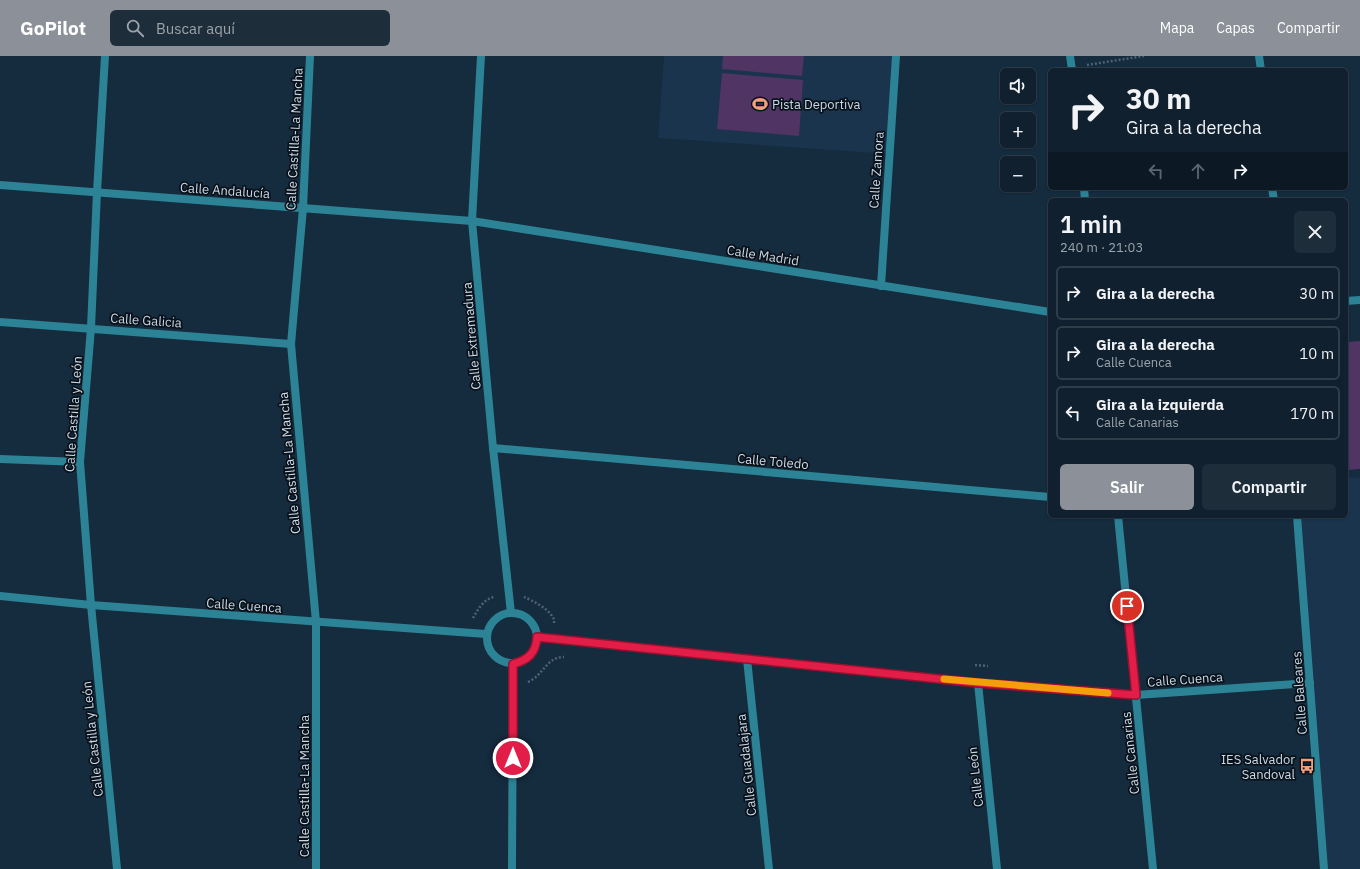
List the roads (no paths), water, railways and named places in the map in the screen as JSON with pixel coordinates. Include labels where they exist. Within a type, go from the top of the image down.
[{"type":"street","name":"Calle Castilla y León","points":[[105,56],[91,328],[80,462],[91,606],[117,869]]},
{"type":"street","name":"Calle Castilla-La Mancha","points":[[310,56],[303,208],[291,344],[316,622],[316,869]]},
{"type":"street","name":"Calle Extremadura","points":[[481,56],[472,221],[493,448],[511,613]]},
{"type":"street","name":"Calle Zamora","points":[[880,286],[896,56]]},
{"type":"street","points":[[1070,56],[1072,68]]},
{"type":"street","points":[[1260,56],[1261,68]]},
{"type":"street","name":"Calle Andalucía","points":[[0,185],[472,221]]},
{"type":"street","name":"Calle Madrid","points":[[472,221],[1048,312]]},
{"type":"street","points":[[1348,301],[1360,300]]},
{"type":"street","name":"Calle Galicia","points":[[0,322],[291,344]]},
{"type":"street","name":"Calle Toledo","points":[[493,448],[1048,497]]},
{"type":"street","points":[[0,459],[80,462]]},
{"type":"street","name":"Calle Canarias","points":[[1118,518],[1153,869]]},
{"type":"street","name":"Calle Baleares","points":[[1297,518],[1324,869]]},
{"type":"street","name":"Calle Cuenca","points":[[0,596],[91,606],[486,634]]},
{"type":"street","points":[[511,613],[526,617],[536,629],[537,637],[533,652],[528,658],[513,664],[498,660],[488,649],[486,642],[486,634],[495,619],[502,615],[511,613]]},
{"type":"street","name":"Calle Cuenca","points":[[537,637],[978,683],[1136,695],[1310,683]]},
{"type":"street","name":"Calle Guadalajara","points":[[747,659],[769,869]]},
{"type":"street","points":[[512,869],[513,664]]},
{"type":"street","name":"Calle León","points":[[978,683],[997,869]]},
{"type":"place","name":"Pista Deportiva","points":[[760,104]]},
{"type":"place","name":"IES Salvador Sandoval","points":[[1307,766]]}]
